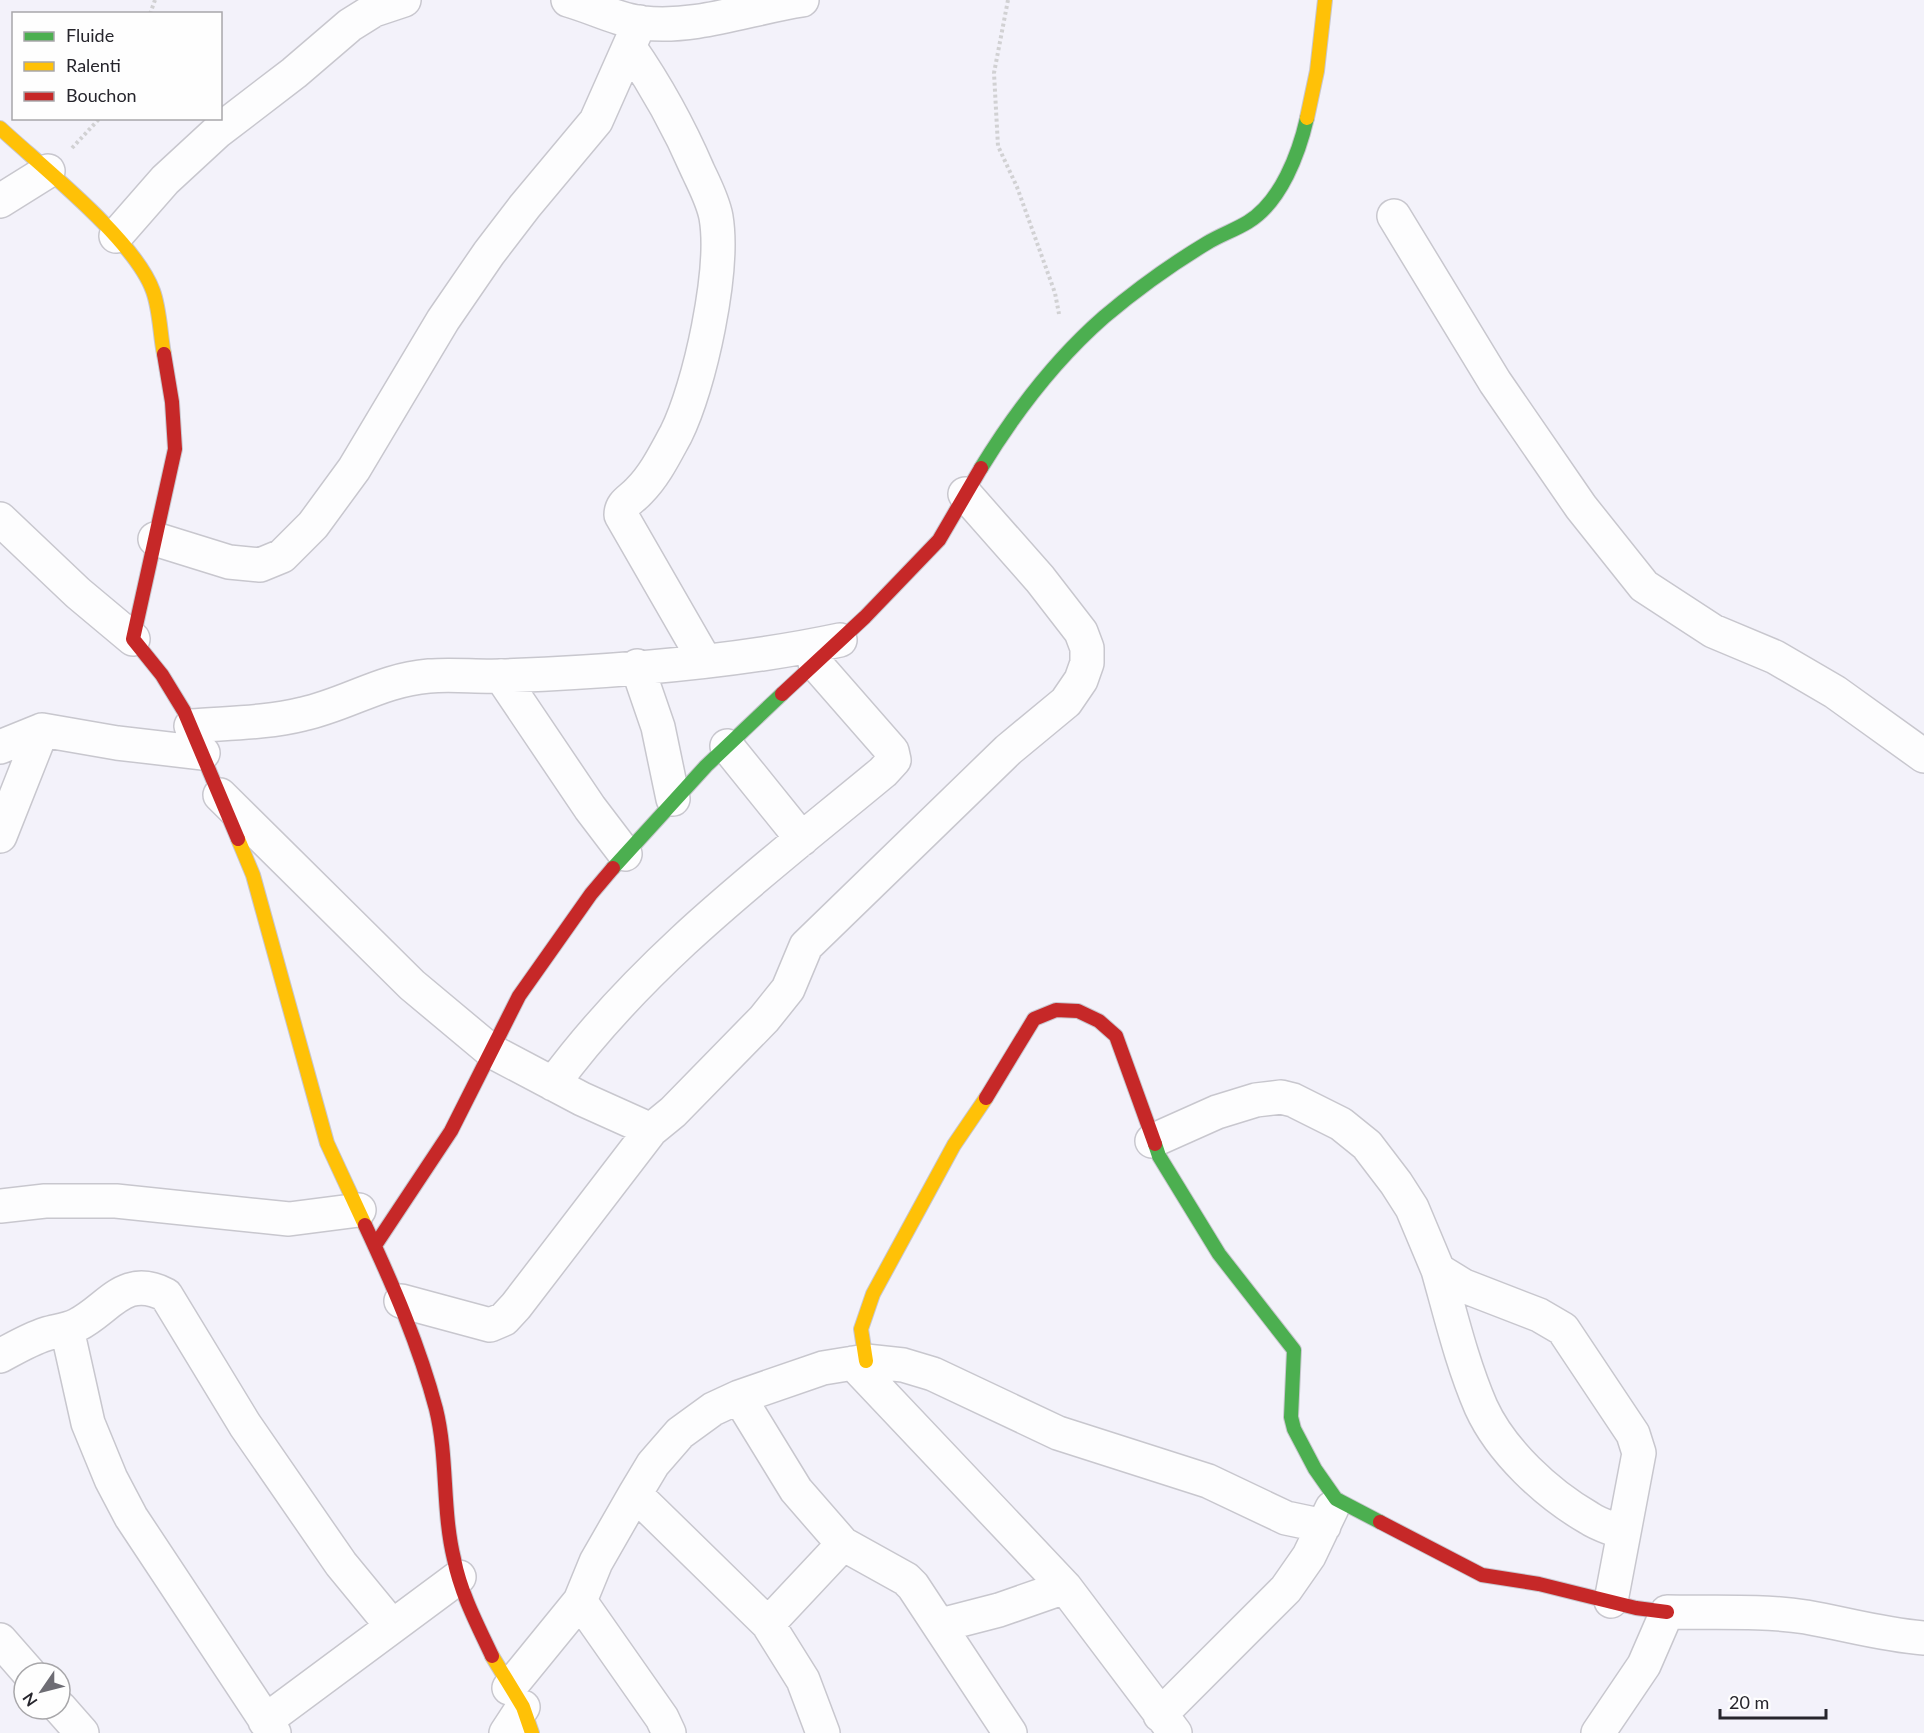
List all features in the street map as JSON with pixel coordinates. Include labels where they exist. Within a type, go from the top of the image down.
[{"type":"street","points":[[116,236],[165,180],[217,132],[294,73],[350,25],[374,10],[404,0]]},
{"type":"street","points":[[568,0],[635,35],[650,77],[689,150],[713,206],[717,231],[716,265],[702,361],[677,432],[654,473],[622,507],[621,515],[705,661]]},
{"type":"street","points":[[155,539],[229,562],[260,565],[282,556],[313,525],[354,469],[443,320],[489,253],[596,121],[635,35],[664,24],[697,22],[802,0]]},
{"type":"street","points":[[376,1244],[451,1131],[480,1078],[519,996],[553,946],[625,854],[673,800],[727,746],[891,592],[939,540],[965,494],[1024,403],[1065,356],[1104,318],[1137,291],[1207,243],[1255,217],[1283,182],[1300,150],[1305,129],[1317,71],[1325,0]]},
{"type":"street","points":[[0,128],[116,236],[136,260],[153,291],[172,402],[175,449],[133,639]]},
{"type":"street","points":[[0,201],[48,171]]},
{"type":"street","points":[[1394,216],[1494,382],[1581,507],[1644,586],[1713,631],[1775,657],[1835,692],[1924,756]]},
{"type":"street","points":[[401,1301],[489,1325],[498,1323],[516,1306],[567,1242],[651,1130],[679,1106],[764,1019],[788,989],[806,946],[1001,757],[1066,702],[1081,680],[1087,663],[1087,648],[1081,632],[1040,579],[965,494]]},
{"type":"street","points":[[0,519],[78,593],[133,639],[162,675],[197,739],[253,875],[327,1143],[401,1301],[435,1410],[444,1457],[453,1557],[466,1603],[518,1715]]},
{"type":"street","points":[[0,747],[42,730],[117,743],[197,739],[303,715],[327,708],[370,689],[402,680],[430,676],[501,676],[705,661],[786,651],[840,640]]},
{"type":"street","points":[[553,1084],[599,1025],[710,914],[883,772],[895,757],[815,663]]},
{"type":"street","points":[[637,666],[658,727],[673,800]]},
{"type":"street","points":[[501,676],[590,808],[625,854]]},
{"type":"street","points":[[0,836],[42,730]]},
{"type":"street","points":[[727,746],[802,839]]},
{"type":"street","points":[[220,795],[412,985],[491,1051],[553,1084],[651,1130]]},
{"type":"street","points":[[1082,1011],[1102,1021],[1110,1029],[1121,1048],[1152,1141],[1219,1254],[1294,1350],[1291,1417],[1294,1430],[1315,1469],[1330,1513],[1309,1556],[1286,1589],[1168,1724],[1065,1587],[860,1362],[861,1329],[873,1294],[954,1145],[990,1093],[1034,1019],[1045,1013],[1082,1011]]},
{"type":"street","points":[[1152,1141],[1217,1112],[1243,1104],[1281,1097],[1293,1100],[1341,1124],[1367,1145],[1412,1208],[1438,1270],[1471,1380],[1482,1409],[1496,1432],[1524,1466],[1554,1493],[1589,1519],[1623,1533]]},
{"type":"street","points":[[0,1206],[45,1201],[116,1201],[289,1219],[359,1210]]},
{"type":"street","points":[[1438,1270],[1479,1293],[1539,1316],[1563,1329],[1633,1434],[1639,1453],[1611,1601]]},
{"type":"street","points":[[0,1356],[38,1336],[77,1325],[115,1296],[126,1291],[145,1288],[166,1295],[245,1425],[340,1564],[392,1626]]},
{"type":"street","points":[[67,1329],[88,1423],[111,1479],[131,1517],[270,1727],[392,1626],[459,1577]]},
{"type":"street","points":[[518,1715],[580,1601],[596,1562],[635,1494],[653,1464],[680,1433],[713,1409],[739,1397],[823,1368],[860,1362],[903,1365],[933,1374],[1058,1433],[1208,1481],[1286,1518],[1330,1513],[1482,1575],[1539,1584],[1636,1608],[1667,1612],[1740,1612],[1805,1617],[1867,1631],[1924,1638]]},
{"type":"street","points":[[739,1397],[796,1490],[843,1544],[906,1579],[941,1625],[965,1667],[1010,1733]]},
{"type":"street","points":[[635,1494],[768,1624],[803,1680],[823,1733]]},
{"type":"street","points":[[768,1624],[843,1544]]},
{"type":"street","points":[[941,1625],[999,1610],[1065,1587]]},
{"type":"street","points":[[580,1601],[662,1718],[669,1733]]},
{"type":"street","points":[[1598,1733],[1644,1665],[1667,1612]]},
{"type":"street","points":[[0,1640],[18,1661]]},
{"type":"street","points":[[71,1721],[82,1733]]},
{"type":"path","points":[[1008,0],[994,73],[998,146],[1017,187],[1055,293],[1065,356]]},
{"type":"traffic: fast","points":[[981,468],[1037,388],[1086,333],[1141,287],[1167,269],[1260,213],[1287,176],[1307,118]]},
{"type":"traffic: fast","points":[[613,868],[706,766],[782,694]]},
{"type":"traffic: fast","points":[[1155,1144],[1159,1156],[1219,1254],[1294,1350],[1291,1417],[1294,1429],[1315,1469],[1336,1499],[1380,1522]]},
{"type":"traffic: slow","points":[[1307,118],[1317,71],[1325,0]]},
{"type":"traffic: slow","points":[[0,128],[86,205],[108,227],[143,271],[155,298],[164,354]]},
{"type":"traffic: slow","points":[[238,839],[253,875],[327,1143],[365,1225]]},
{"type":"traffic: slow","points":[[866,1361],[861,1329],[873,1294],[954,1145],[986,1098]]},
{"type":"traffic: slow","points":[[492,1656],[523,1707],[532,1733]]},
{"type":"traffic: jam","points":[[164,354],[172,402],[175,449],[133,639],[162,675],[184,711],[238,839]]},
{"type":"traffic: jam","points":[[782,694],[865,617],[939,540],[981,468]]},
{"type":"traffic: jam","points":[[376,1244],[451,1131],[519,996],[591,894],[613,868]]},
{"type":"traffic: jam","points":[[986,1098],[1034,1019],[1056,1010],[1078,1011],[1099,1021],[1116,1036],[1155,1144]]},
{"type":"traffic: jam","points":[[365,1225],[405,1315],[429,1385],[440,1428],[450,1540],[457,1572],[465,1597],[492,1656]]},
{"type":"traffic: jam","points":[[1380,1522],[1482,1575],[1539,1584],[1636,1608],[1667,1612]]}]
